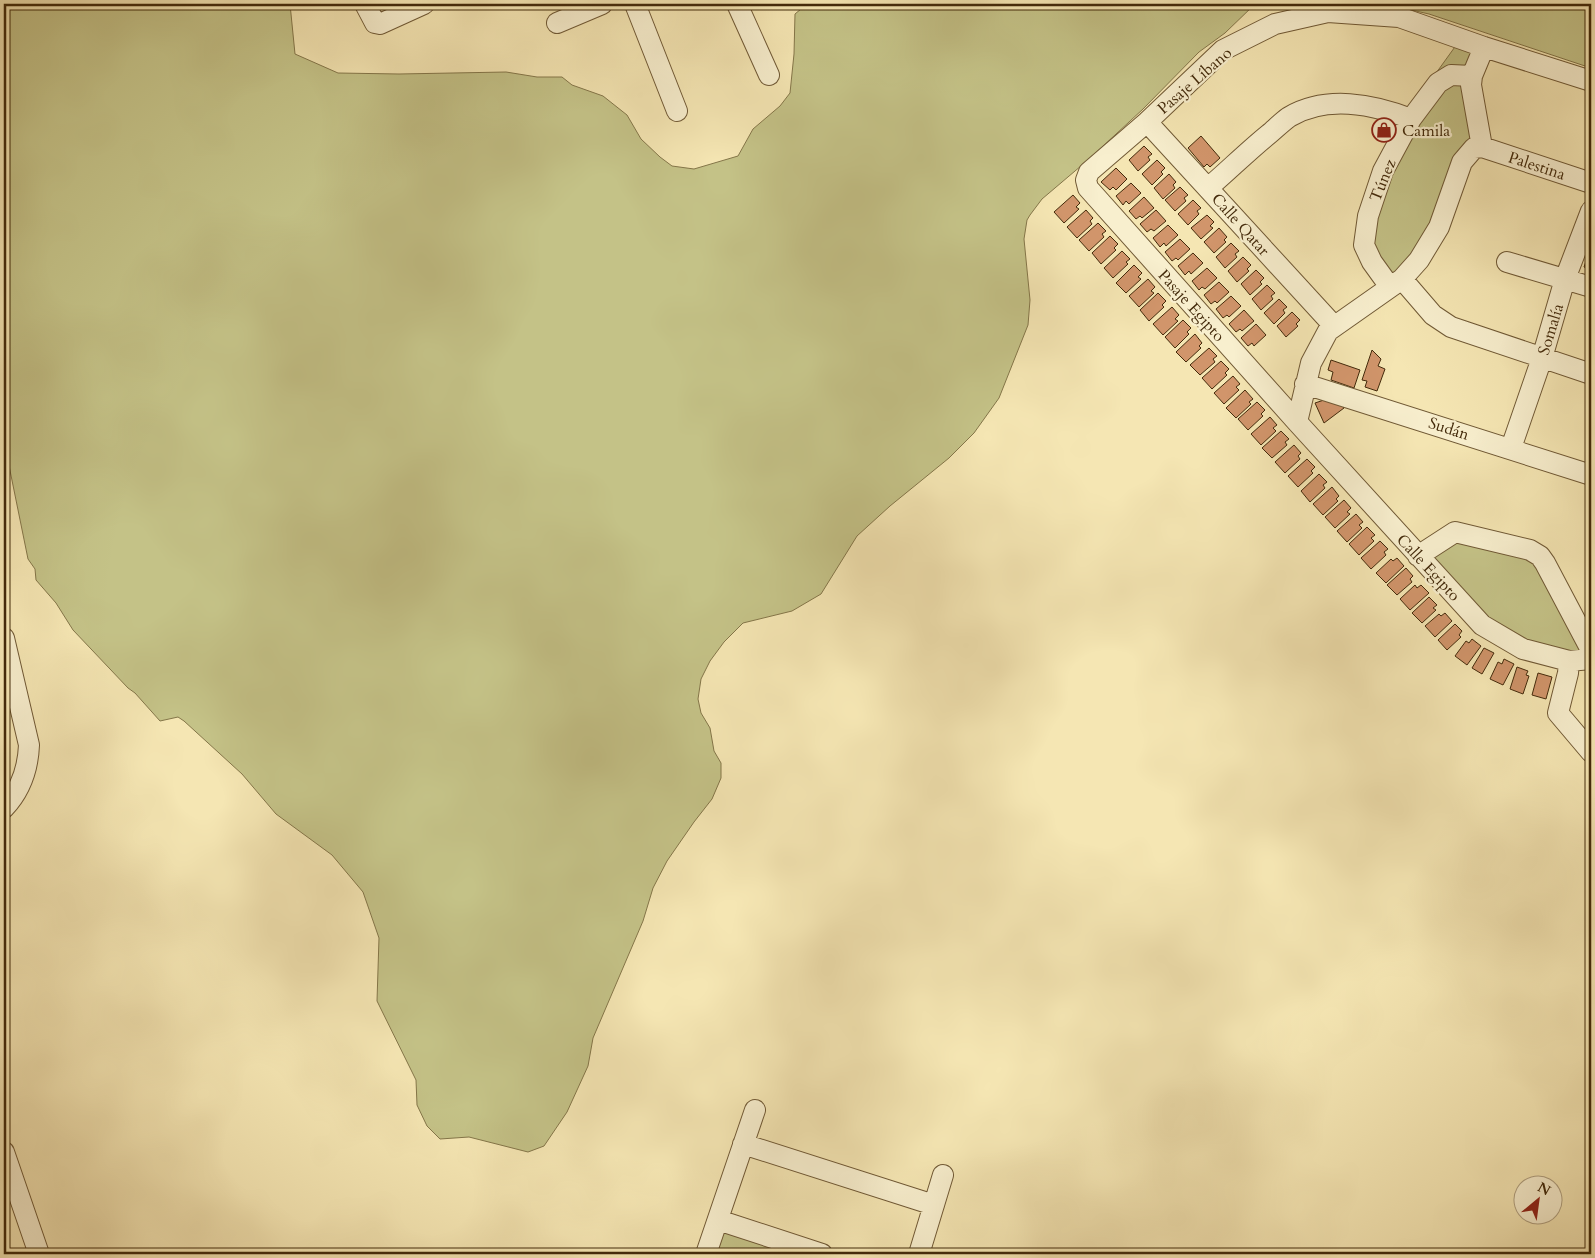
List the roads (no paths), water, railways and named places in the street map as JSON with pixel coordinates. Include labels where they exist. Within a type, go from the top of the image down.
[{"type":"street","points":[[365,4],[375,23],[380,24],[424,4]]},
{"type":"street","points":[[557,23],[602,4]]},
{"type":"street","points":[[635,4],[677,112]]},
{"type":"street","points":[[737,4],[769,75]]},
{"type":"street","name":"Pasaje Líbano","points":[[1088,188],[1086,180],[1089,172],[1147,122],[1224,50],[1275,24],[1328,12],[1399,17],[1484,47],[1591,81]]},
{"type":"street","points":[[1297,422],[1311,363],[1328,330],[1396,283],[1419,260],[1439,228],[1462,162],[1474,148],[1482,147],[1471,85],[1472,76],[1484,47]]},
{"type":"street","name":"Túnez","points":[[1472,76],[1450,75],[1438,83],[1411,119],[1383,171],[1368,216],[1364,245],[1372,262],[1433,315],[1451,328],[1591,374]]},
{"type":"street","points":[[1208,188],[1290,117],[1320,105],[1347,103],[1389,110],[1411,119]]},
{"type":"street","name":"Calle Qatar","points":[[1147,122],[1334,326]]},
{"type":"street","name":"Palestina","points":[[1482,147],[1591,183]]},
{"type":"street","name":"Pasaje Egipto","points":[[1088,188],[1297,422]]},
{"type":"street","name":"Somalía","points":[[1511,448],[1542,358],[1565,279],[1591,211]]},
{"type":"street","points":[[1507,262],[1591,287]]},
{"type":"street","name":"Sudán","points":[[1306,384],[1591,475]]},
{"type":"street","name":"Calle Egipto","points":[[1297,422],[1482,625],[1523,648],[1569,661],[1591,659]]},
{"type":"street","points":[[1418,556],[1455,532],[1530,550],[1540,556],[1545,562],[1591,650]]},
{"type":"street","points":[[4,638],[28,745],[28,757],[23,781],[4,808]]},
{"type":"street","points":[[1569,661],[1568,673],[1558,713],[1591,752]]},
{"type":"street","points":[[706,1254],[755,1110]]},
{"type":"street","points":[[744,1144],[934,1205]]},
{"type":"street","points":[[4,1152],[39,1254]]},
{"type":"street","points":[[919,1254],[943,1175]]},
{"type":"street","points":[[718,1220],[822,1254]]},
{"type":"place","name":"Camila","points":[[1384,130]]}]
